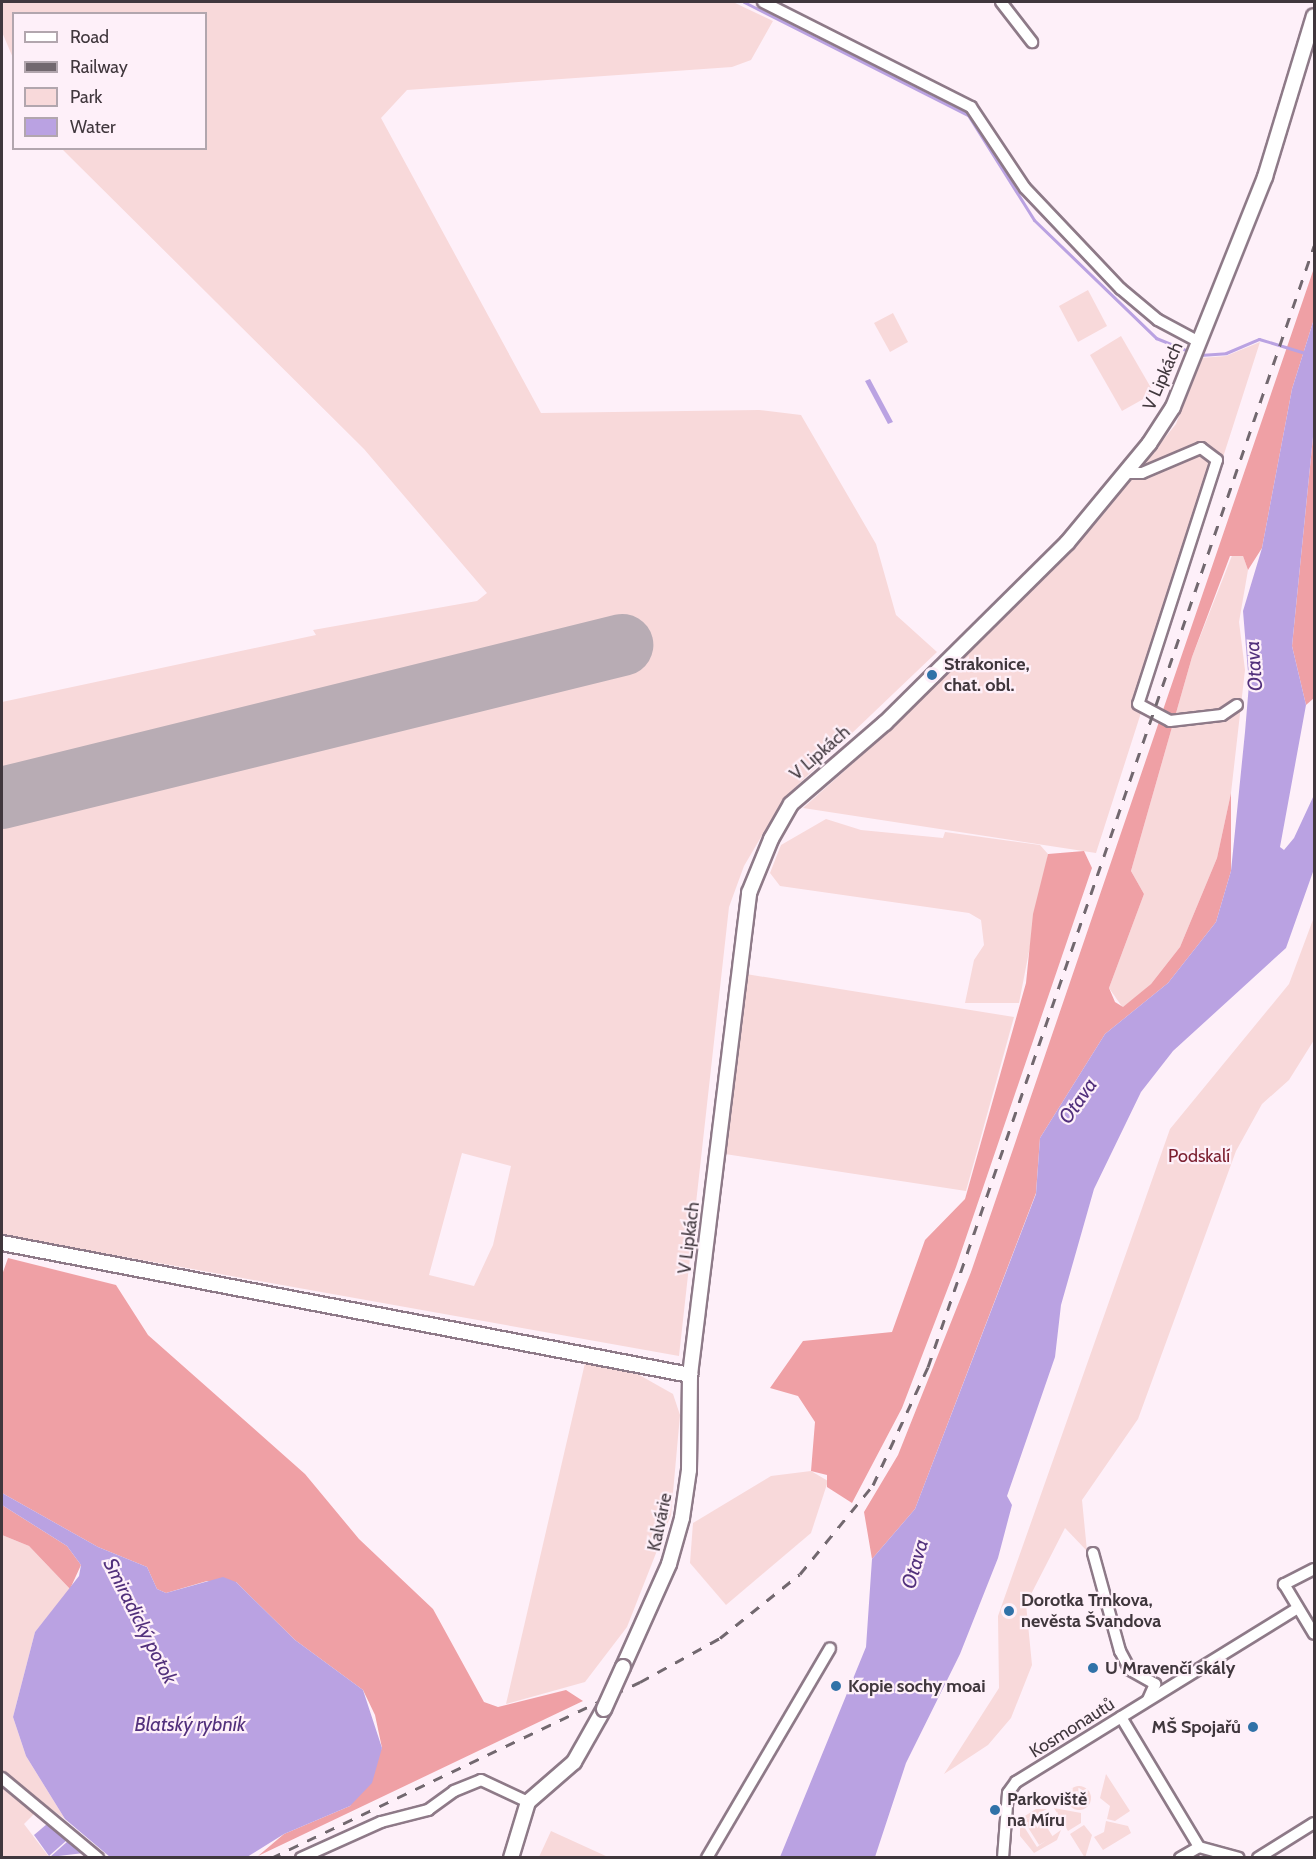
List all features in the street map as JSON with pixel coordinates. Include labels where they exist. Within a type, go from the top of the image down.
[{"type":"street","points":[[763,2],[971,107],[1025,188],[1121,289],[1158,320],[1198,342]]},
{"type":"street","points":[[1001,2],[1032,42]]},
{"type":"street","name":"V Lipkách","points":[[690,1375],[749,893],[771,839],[790,804],[820,772],[885,723],[1067,543],[1126,473],[1173,407],[1264,177],[1314,16]]},
{"type":"street","points":[[1126,473],[1142,473],[1201,448],[1217,460],[1139,693],[1140,709],[1170,721],[1222,715],[1237,705]]},
{"type":"street","points":[[2,1243],[690,1375]]},
{"type":"street","name":"Kalvárie","points":[[528,1802],[574,1762],[604,1709],[669,1564],[682,1518],[689,1470],[690,1375]]},
{"type":"street","points":[[1093,1553],[1120,1651],[1130,1670],[1155,1684],[1148,1700]]},
{"type":"street","points":[[1314,1569],[1284,1584],[1314,1634]]},
{"type":"street","name":"Kosmonautů","points":[[1003,1857],[1008,1792],[1016,1782],[1298,1608]]},
{"type":"street","points":[[707,1857],[830,1648]]},
{"type":"street","points":[[1121,1717],[1199,1847]]},
{"type":"street","points":[[2,1778],[98,1857]]},
{"type":"street","points":[[301,1857],[381,1822],[428,1810],[454,1791],[482,1779],[528,1802],[511,1857]]},
{"type":"street","points":[[1258,1857],[1314,1823]]},
{"type":"street","points":[[1180,1857],[1199,1847],[1239,1857]]},
{"type":"green space","points":[[2,2],[733,2],[773,21],[751,60],[732,67],[407,90],[381,118],[541,413],[759,410],[801,415],[876,544],[896,615],[937,652],[784,798],[744,866],[729,907],[679,1356],[2,1235],[2,702],[316,635],[313,630],[477,601],[487,593],[364,449],[63,150],[207,150],[207,12],[12,12],[12,56],[2,32]],"holes":[[[462,1153],[511,1166],[493,1245],[474,1286],[429,1275]]]},
{"type":"green space","points":[[1088,290],[1107,326],[1078,342],[1059,306]]},
{"type":"green space","points":[[893,313],[908,342],[890,352],[874,323]]},
{"type":"green space","points":[[1121,336],[1154,393],[1122,411],[1090,355]]},
{"type":"green space","points":[[1260,342],[1096,853],[803,808],[889,731],[1097,522],[1176,424],[1200,358],[1226,356]]},
{"type":"green space","points":[[1233,553],[1243,556],[1248,570],[1239,622],[1245,670],[1231,793],[1217,858],[1180,947],[1151,984],[1123,1008],[1109,988],[1144,894],[1131,871],[1192,657]]},
{"type":"green space","points":[[826,819],[861,830],[943,838],[945,832],[1040,845],[1048,854],[1019,1003],[965,1003],[974,960],[984,945],[981,920],[969,913],[780,886],[770,873],[781,845]]},
{"type":"green space","name":"Podskalí","points":[[1314,917],[1314,1040],[1289,1080],[1262,1104],[1236,1151],[1138,1419],[1082,1500],[1087,1551],[1065,1528],[1026,1604],[1032,1665],[1011,1718],[988,1745],[944,1774],[999,1688],[998,1616],[1170,1129],[1289,984]]},
{"type":"green space","points":[[746,974],[1014,1017],[966,1191],[725,1154]]},
{"type":"green space","points":[[585,1363],[634,1372],[673,1394],[680,1415],[671,1515],[627,1627],[585,1682],[506,1704]]},
{"type":"green space","points":[[811,1471],[828,1481],[811,1533],[726,1605],[690,1563],[693,1523],[771,1476]]},
{"type":"green space","points":[[2,1535],[29,1546],[70,1589],[35,1632],[13,1717],[26,1756],[65,1819],[44,1804],[24,1824],[49,1857],[2,1858]]},
{"type":"green space","points":[[1106,1774],[1130,1811],[1115,1821],[1107,1819],[1110,1806],[1100,1798]]},
{"type":"green space","points":[[1079,1786],[1084,1787],[1090,1793],[1090,1803],[1084,1809],[1079,1810],[1074,1809],[1068,1803],[1067,1798],[1068,1793],[1074,1787]]},
{"type":"green space","points":[[1054,1808],[1081,1813],[1081,1823],[1068,1831]]},
{"type":"green space","points":[[1036,1809],[1047,1809],[1021,1822],[1037,1847],[1061,1830],[1057,1840],[1034,1853],[1020,1836],[1020,1819]]},
{"type":"green space","points":[[1038,1813],[1053,1837],[1039,1845],[1024,1821]]},
{"type":"green space","points":[[1106,1821],[1128,1826],[1131,1833],[1103,1850],[1094,1837],[1104,1832]]},
{"type":"green space","points":[[1084,1825],[1092,1835],[1085,1858],[1070,1834]]},
{"type":"green space","points":[[551,1831],[608,1857],[539,1857]]},
{"type":"shaded area","points":[[1314,268],[1314,319],[1292,389],[1262,548],[1248,570],[1243,556],[1230,556],[1192,657],[1131,871],[1144,894],[1109,988],[1115,1002],[1123,1007],[1151,984],[1180,947],[1217,858],[1231,793],[1231,871],[1216,922],[1168,983],[1105,1034],[1040,1138],[1036,1193],[915,1509],[872,1559],[864,1512],[898,1455],[971,1272]]},
{"type":"shaded area","points":[[1314,427],[1314,698],[1306,705],[1292,646]]},
{"type":"shaded area","points":[[1084,851],[1092,868],[956,1267],[902,1408],[852,1503],[827,1487],[827,1475],[811,1471],[815,1422],[798,1396],[770,1388],[803,1341],[892,1332],[925,1240],[965,1199],[1026,983],[1033,914],[1048,854]]},
{"type":"shaded area","points":[[8,1258],[116,1285],[148,1335],[305,1474],[359,1539],[433,1609],[484,1702],[498,1707],[566,1690],[583,1701],[258,1856],[284,1834],[350,1806],[382,1748],[375,1715],[363,1690],[295,1640],[236,1582],[207,1581],[166,1593],[157,1589],[147,1567],[98,1547],[2,1493],[2,1275]]},
{"type":"shaded area","points":[[2,1505],[67,1546],[81,1565],[70,1589],[29,1546],[2,1535]]},
{"type":"water","name":"Otava","points":[[1314,319],[1314,427],[1292,646],[1306,705],[1280,847],[1284,850],[1294,838],[1314,795],[1314,869],[1286,948],[1173,1051],[1141,1092],[1094,1189],[1061,1305],[1055,1357],[1007,1496],[1012,1505],[998,1558],[960,1654],[906,1763],[875,1857],[780,1857],[866,1647],[872,1559],[915,1509],[1036,1194],[1040,1138],[1105,1034],[1168,983],[1216,922],[1231,871],[1245,732],[1249,684],[1243,611],[1262,548],[1292,389]]},
{"type":"water","points":[[870,379],[893,422],[888,424],[865,381]]},
{"type":"water","name":"Blatský rybník","points":[[2,1493],[98,1547],[147,1567],[157,1589],[166,1593],[223,1577],[236,1582],[295,1640],[363,1690],[382,1748],[372,1783],[350,1806],[284,1834],[247,1857],[110,1857],[65,1819],[26,1756],[13,1717],[35,1632],[79,1576],[81,1565],[67,1546],[2,1505]]},
{"type":"water","points":[[47,1824],[67,1840],[49,1856],[34,1835]]},
{"type":"water","points":[[68,1841],[84,1853],[50,1857]]},
{"type":"waterway","points":[[744,2],[968,115],[1034,220],[1156,338],[1190,352]]},
{"type":"waterway","points":[[1200,355],[1226,353],[1259,339],[1305,353]]},
{"type":"runway","points":[[2,798],[622,645]]},
{"type":"railway","points":[[271,1858],[640,1682],[720,1638],[800,1574],[873,1485],[928,1367],[1314,246]]},
{"type":"place","name":"Strakonice, chat. obl.","points":[[932,675]]},
{"type":"place","name":"Dorotka Trnkova, nevěsta Švandova","points":[[1009,1611]]},
{"type":"place","name":"U Mravenčí skály","points":[[1093,1668]]},
{"type":"place","name":"Kopie sochy moai","points":[[836,1686]]},
{"type":"place","name":"MŠ Spojařů","points":[[1253,1727]]},
{"type":"place","name":"Parkoviště na Míru","points":[[995,1810]]},
{"type":"water label","name":"Smiradický potok","points":[[140,1621]]}]
